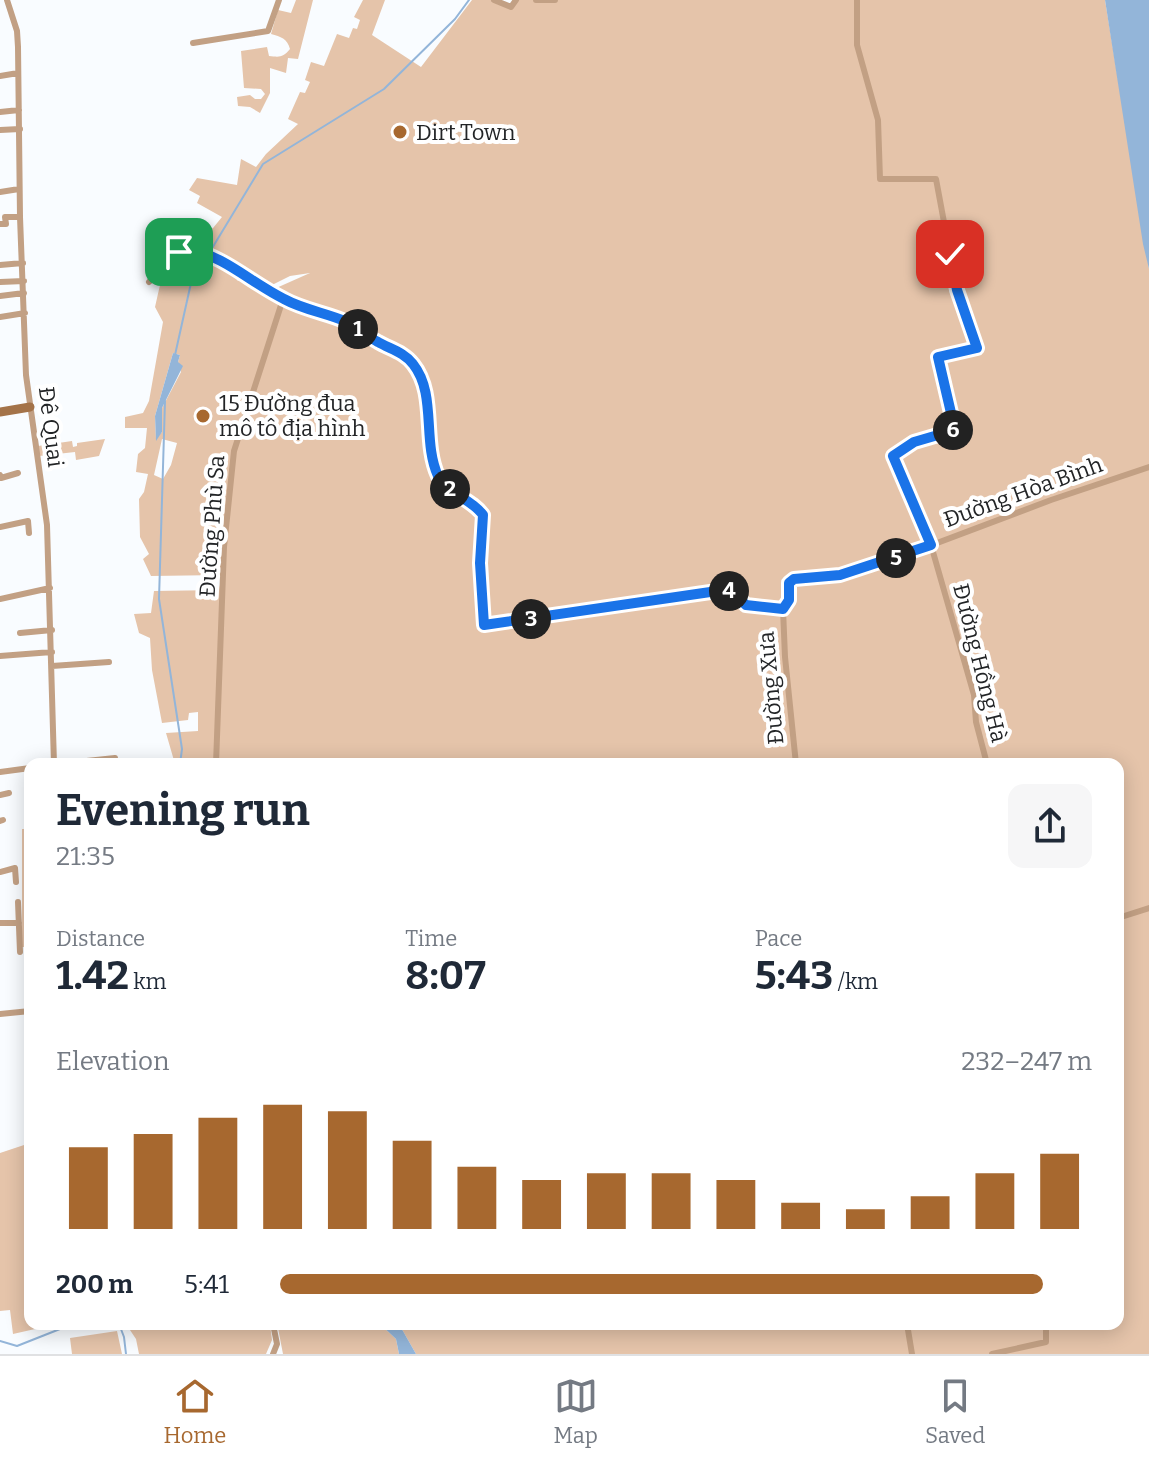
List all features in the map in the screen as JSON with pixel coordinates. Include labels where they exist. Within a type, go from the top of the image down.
[{"type":"street","name":"Đê Quai","points":[[7,0],[17,31],[26,375],[47,525],[56,758]]},
{"type":"street","points":[[193,43],[268,31],[279,0]]},
{"type":"street","points":[[494,0],[511,7],[516,0]]},
{"type":"street","points":[[536,0],[555,0]]},
{"type":"street","name":"Đường Hồng Hà","points":[[857,0],[857,45],[878,120],[880,179],[936,179],[954,276],[977,348],[938,357],[955,430],[914,442],[893,456],[931,545],[974,695],[976,722],[985,758]]},
{"type":"street","points":[[0,76],[18,73]]},
{"type":"street","points":[[0,112],[19,110]]},
{"type":"street","points":[[0,130],[20,129]]},
{"type":"street","points":[[0,192],[19,189]]},
{"type":"street","points":[[0,224],[6,224],[5,217],[20,217]]},
{"type":"street","points":[[149,282],[166,263],[188,248],[222,260],[283,299],[346,322],[398,351],[414,364],[425,393],[429,444],[438,475],[445,485],[469,500],[483,515],[480,563],[484,625],[724,590],[733,593],[746,605],[783,609]]},
{"type":"street","points":[[0,265],[23,263]]},
{"type":"street","points":[[0,282],[24,281]]},
{"type":"street","points":[[0,296],[24,293]]},
{"type":"street","name":"Đường Phù Sa","points":[[216,758],[224,547],[234,451],[283,299]]},
{"type":"street","points":[[0,317],[25,313]]},
{"type":"street","points":[[0,412],[30,407]]},
{"type":"street","name":"Đường Hòa Bình","points":[[783,609],[789,600],[789,583],[794,579],[840,575],[1149,467]]},
{"type":"street","points":[[0,475],[1,478],[18,473]]},
{"type":"street","points":[[0,527],[28,521],[29,533]]},
{"type":"street","points":[[0,598],[50,588]]},
{"type":"street","name":"Đường Xưa","points":[[783,609],[795,758]]},
{"type":"street","points":[[20,633],[52,630]]},
{"type":"street","points":[[0,656],[52,652]]},
{"type":"street","points":[[52,666],[109,662]]},
{"type":"street","points":[[0,772],[24,769]]},
{"type":"street","points":[[0,795],[9,793]]},
{"type":"street","points":[[0,872],[15,868],[16,882]]},
{"type":"street","points":[[18,902],[20,952]]},
{"type":"street","points":[[1124,916],[1149,908]]},
{"type":"street","points":[[0,923],[19,923]]},
{"type":"street","points":[[0,1014],[24,1012]]},
{"type":"street","points":[[273,1354],[277,1344],[274,1330]]},
{"type":"street","points":[[908,1330],[912,1354]]},
{"type":"street","points":[[992,1354],[1046,1342],[1046,1330]]},
{"type":"shaded area","points":[[296,0],[313,0],[298,59],[288,58],[286,73],[270,68],[270,93],[260,113],[250,107],[238,106],[237,97],[250,95],[261,99],[265,94],[261,89],[244,88],[241,51],[267,47],[269,56],[276,57],[287,52],[290,49],[285,40],[271,34],[278,10],[291,13]]},
{"type":"shaded area","points":[[363,0],[385,0],[372,35],[421,67],[472,0],[493,0],[508,7],[513,0],[1105,0],[1149,269],[1149,1354],[416,1354],[402,1330],[1124,1330],[1124,758],[173,758],[166,733],[198,731],[198,712],[189,713],[188,720],[162,723],[152,670],[150,638],[139,633],[134,614],[151,613],[154,591],[219,590],[222,575],[151,576],[143,559],[149,554],[140,537],[139,499],[148,474],[136,472],[138,454],[145,448],[147,428],[125,428],[125,417],[143,413],[149,401],[163,322],[155,307],[160,285],[193,263],[208,264],[226,271],[238,281],[244,276],[281,294],[274,289],[310,273],[290,276],[270,286],[229,261],[191,244],[181,248],[153,276],[168,235],[183,241],[213,228],[222,217],[197,203],[200,196],[189,190],[197,178],[237,185],[241,159],[256,167],[298,124],[288,119],[300,92],[305,93],[310,82],[305,80],[311,62],[324,66],[337,34],[349,38],[360,20],[354,17]],"holes":[[[173,353],[180,355],[178,362],[181,372],[162,408],[162,432],[156,439],[155,416]],[[162,439],[177,443],[163,479],[154,475]]]},
{"type":"shaded area","points":[[105,439],[99,456],[76,460],[75,452],[39,456],[38,446],[72,441],[73,447],[77,443]]},
{"type":"shaded area","points":[[22,829],[24,829],[24,947]]},
{"type":"shaded area","points":[[24,1145],[24,1330],[31,1330],[13,1334],[10,1310],[0,1311],[0,1153]]},
{"type":"shaded area","points":[[130,1330],[271,1330],[272,1340],[266,1354],[139,1354],[136,1339]]},
{"type":"shaded area","points":[[278,1330],[386,1330],[396,1339],[399,1354],[283,1354]]},
{"type":"shaded area","points":[[117,1331],[122,1354],[72,1354],[70,1338]]},
{"type":"water","points":[[1105,0],[1149,0],[1149,269],[1143,244]]},
{"type":"water","points":[[173,353],[180,355],[178,362],[183,366],[162,408],[162,432],[156,441],[155,416]]},
{"type":"water","points":[[386,1330],[402,1330],[416,1354],[399,1354],[396,1339]]},
{"type":"waterway","points":[[211,250],[263,164],[384,89],[455,19],[469,0]]},
{"type":"waterway","points":[[175,355],[191,283],[207,256]]},
{"type":"waterway","points":[[165,401],[159,599],[182,749],[181,758]]},
{"type":"waterway","points":[[0,1341],[17,1346],[57,1330]]},
{"type":"waterway","points":[[121,1330],[126,1354]]},
{"type":"place","name":"Dirt Town","points":[[400,132]]},
{"type":"place","name":"15 Đường đua mô tô địa hình","points":[[203,416]]},
{"type":"route","points":[[179,252],[188,248],[222,260],[283,299],[346,322],[398,351],[414,364],[425,393],[429,444],[438,475],[445,485],[469,500],[483,515],[480,575],[484,625],[724,590],[755,608],[783,609],[789,600],[789,583],[794,579],[840,575],[931,545],[893,456],[914,442],[955,430],[938,357],[977,348],[957,290],[950,254]]}]
